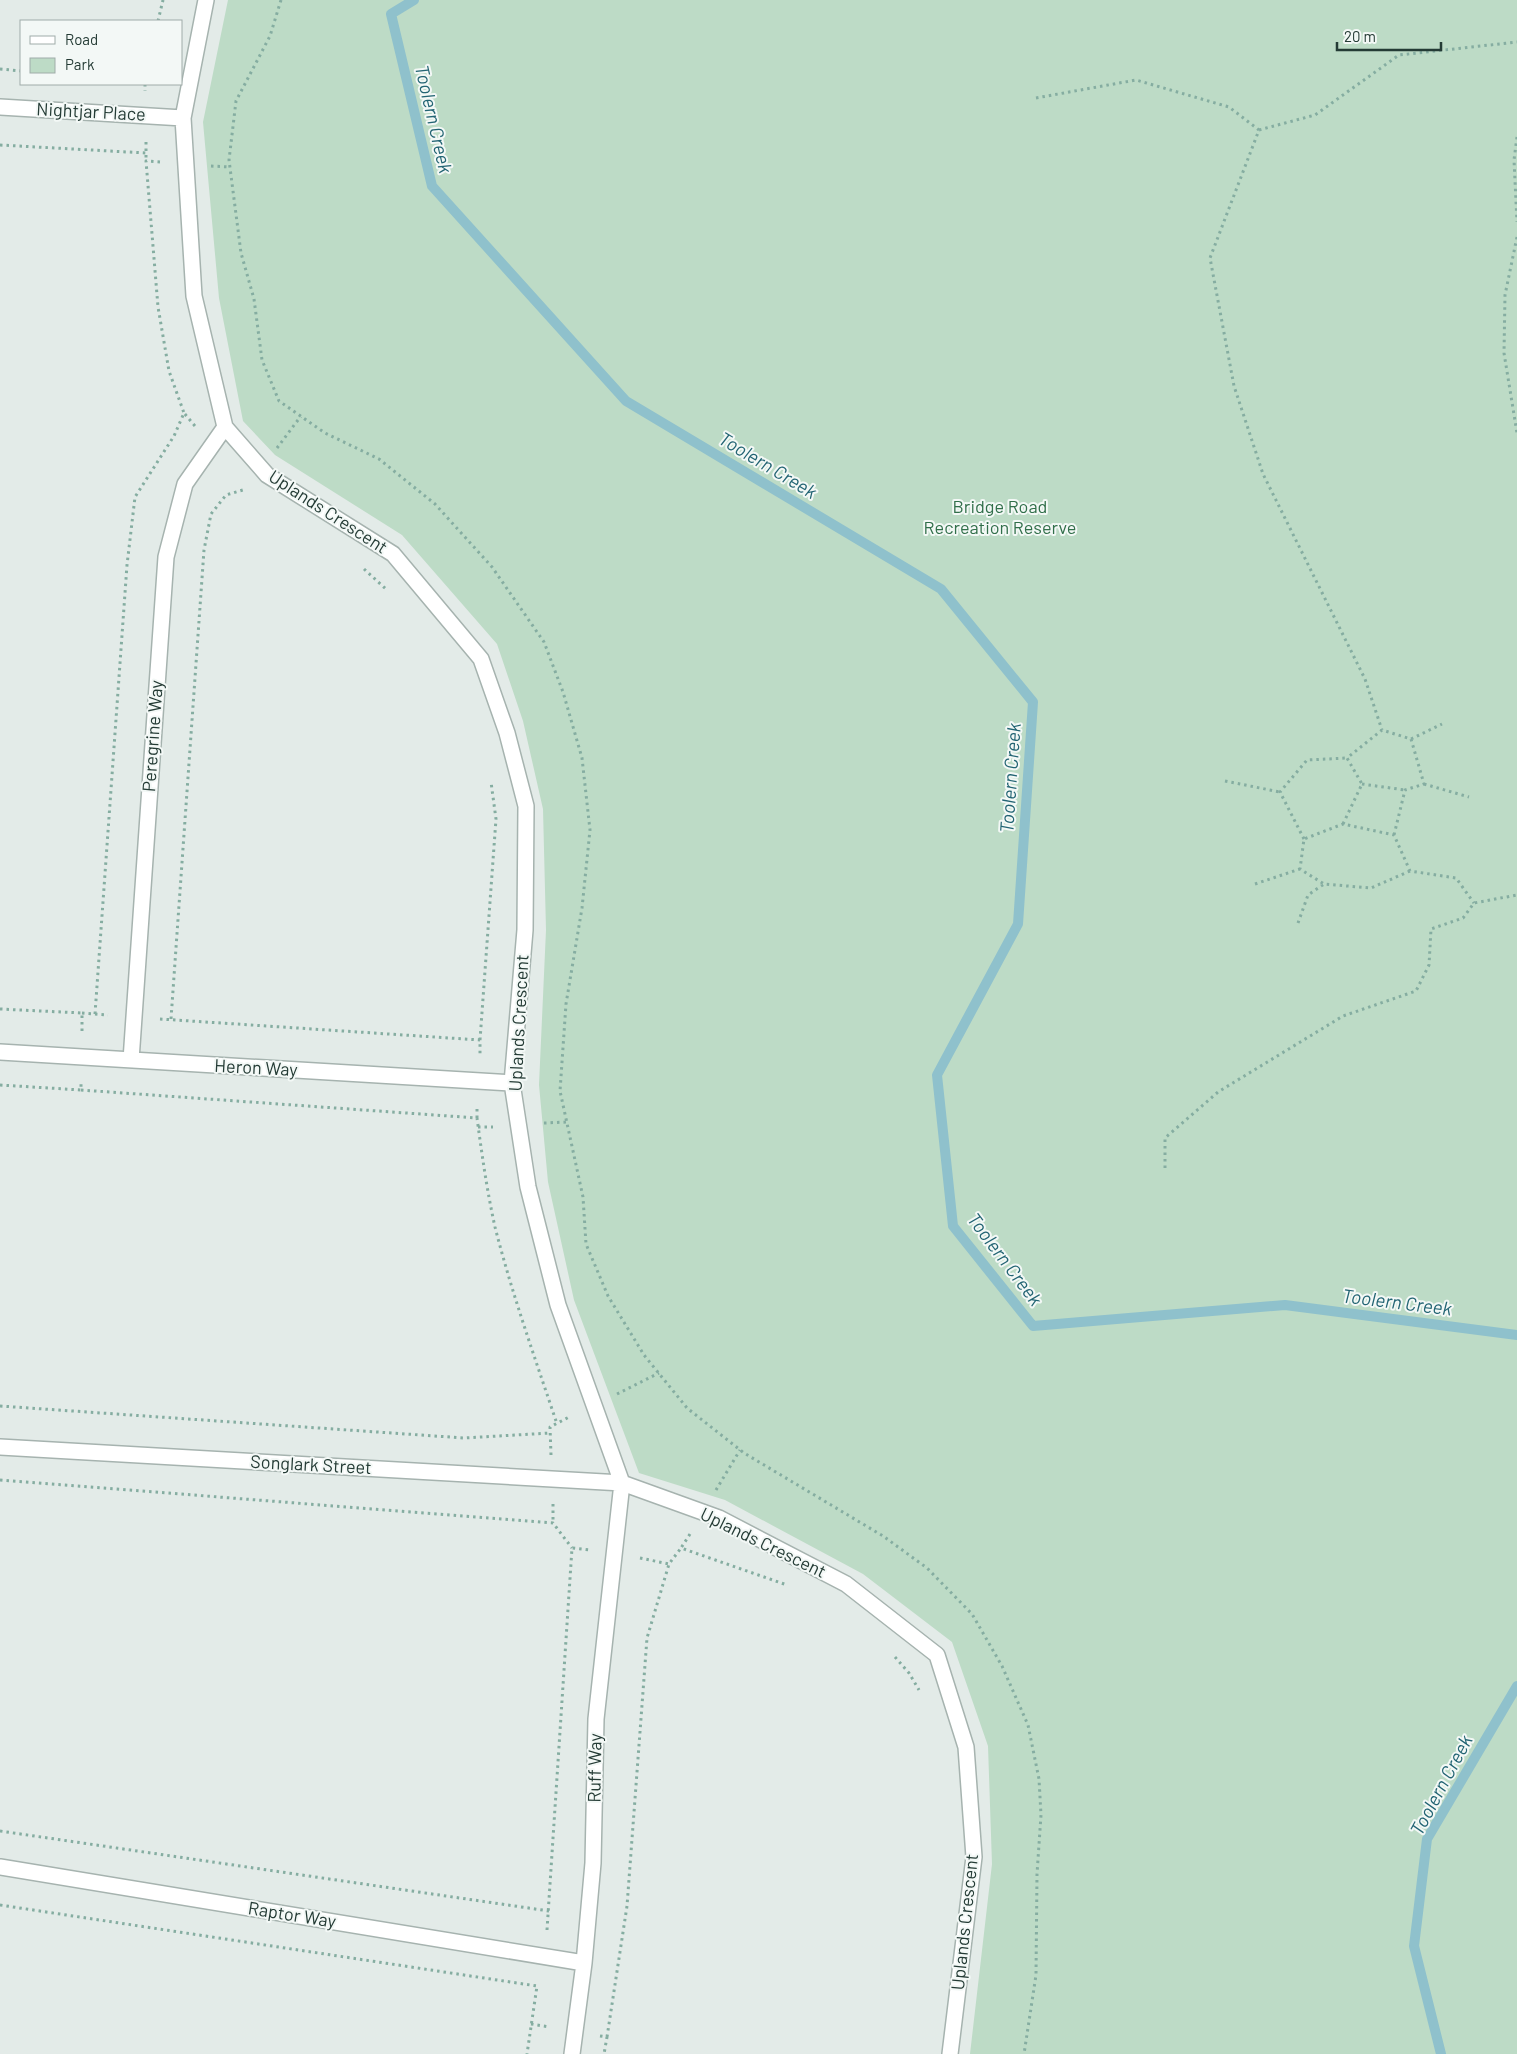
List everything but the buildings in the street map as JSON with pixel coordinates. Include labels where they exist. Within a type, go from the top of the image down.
[{"type":"street","name":"Uplands Crescent","points":[[206,0],[183,118],[194,296],[225,427],[267,475],[393,554],[481,660],[507,733],[526,806],[525,930],[512,1083],[528,1187],[558,1305],[622,1483],[719,1518],[846,1584],[937,1655],[966,1747],[974,1857],[950,2054]]},
{"type":"street","name":"Nightjar Place","points":[[0,107],[183,118]]},
{"type":"street","name":"Peregrine Way","points":[[131,1060],[166,556],[185,484],[225,427]]},
{"type":"street","name":"Heron Way","points":[[0,1052],[512,1083]]},
{"type":"street","name":"Songlark Street","points":[[0,1446],[622,1483]]},
{"type":"street","name":"Ruff Way","points":[[572,2054],[584,1963],[593,1862],[596,1719],[622,1483]]},
{"type":"street","name":"Raptor Way","points":[[0,1867],[584,1963]]},
{"type":"path","points":[[158,20],[163,0]]},
{"type":"path","points":[[281,0],[270,36],[236,101],[229,160],[241,253],[254,299],[262,360],[279,401],[325,433],[379,459],[435,504],[492,568],[544,642],[563,692],[582,758],[590,830],[582,908],[566,1004],[560,1091],[583,1197],[586,1244],[608,1296],[644,1355],[687,1408],[740,1450],[884,1536],[927,1568],[972,1614],[1002,1666],[1028,1725],[1039,1779],[1036,1975],[1024,2054]]},
{"type":"path","points":[[1259,130],[1315,115],[1398,55],[1517,42]]},
{"type":"path","points":[[0,69],[20,71]]},
{"type":"path","points":[[1036,98],[1136,80],[1229,107],[1259,130]]},
{"type":"path","points":[[1259,130],[1210,258],[1234,386],[1263,474],[1364,679],[1382,730]]},
{"type":"path","points":[[1517,137],[1517,222]]},
{"type":"path","points":[[0,146],[146,153]]},
{"type":"path","points":[[1517,237],[1505,295],[1504,354],[1517,433]]},
{"type":"path","points":[[171,1019],[204,550],[211,514],[226,495],[248,489],[301,416]]},
{"type":"path","points":[[362,568],[392,594]]},
{"type":"path","points":[[1382,730],[1411,739],[1442,724]]},
{"type":"path","points":[[1280,792],[1307,760],[1347,758],[1382,730]]},
{"type":"path","points":[[1411,739],[1424,784]]},
{"type":"path","points":[[1347,758],[1362,784]]},
{"type":"path","points":[[490,772],[496,818],[480,1040],[477,1118],[483,1167],[495,1226],[517,1306],[557,1424]]},
{"type":"path","points":[[1225,782],[1280,792]]},
{"type":"path","points":[[1362,784],[1405,790],[1424,784],[1469,796]]},
{"type":"path","points":[[1343,824],[1362,784]]},
{"type":"path","points":[[1405,790],[1394,835],[1410,871]]},
{"type":"path","points":[[1280,792],[1304,839],[1300,869]]},
{"type":"path","points":[[1304,839],[1343,824],[1394,835]]},
{"type":"path","points":[[1255,884],[1300,869]]},
{"type":"path","points":[[1300,869],[1324,884],[1371,888],[1410,871],[1456,878],[1474,903]]},
{"type":"path","points":[[1298,923],[1308,895],[1324,884]]},
{"type":"path","points":[[1165,1168],[1165,1138],[1218,1092],[1343,1016],[1416,991],[1429,965],[1431,929],[1463,918],[1474,903],[1517,895]]},
{"type":"path","points":[[82,1013],[480,1040]]},
{"type":"path","points":[[81,1090],[477,1118]]},
{"type":"path","points":[[0,1406],[464,1438],[551,1433]]},
{"type":"path","points":[[607,2037],[627,1906],[647,1638],[669,1564],[681,1548],[740,1450]]},
{"type":"path","points":[[0,1480],[553,1523],[572,1548]]},
{"type":"path","points":[[681,1548],[788,1585]]},
{"type":"path","points":[[891,1653],[909,1673],[922,1697]]},
{"type":"path","points":[[0,1831],[549,1911]]},
{"type":"path","points":[[0,1904],[537,1986],[527,2054]]},
{"type":"green space","name":"Bridge Road Recreation Reserve","points":[[228,0],[1517,0],[1517,2054],[970,2054],[992,1864],[988,1746],[952,1642],[863,1574],[725,1500],[639,1473],[574,1300],[548,1182],[539,1085],[546,930],[543,809],[523,721],[497,644],[402,535],[275,455],[243,421],[219,298],[203,122]]},
{"type":"waterway","name":"Toolern Creek","points":[[414,0],[391,14],[432,186],[626,401],[941,589],[1033,702],[1018,924],[937,1075],[953,1226],[1033,1326],[1285,1305],[1517,1335]]},
{"type":"waterway","name":"Toolern Creek","points":[[1441,2054],[1414,1946],[1427,1839],[1517,1686]]}]
